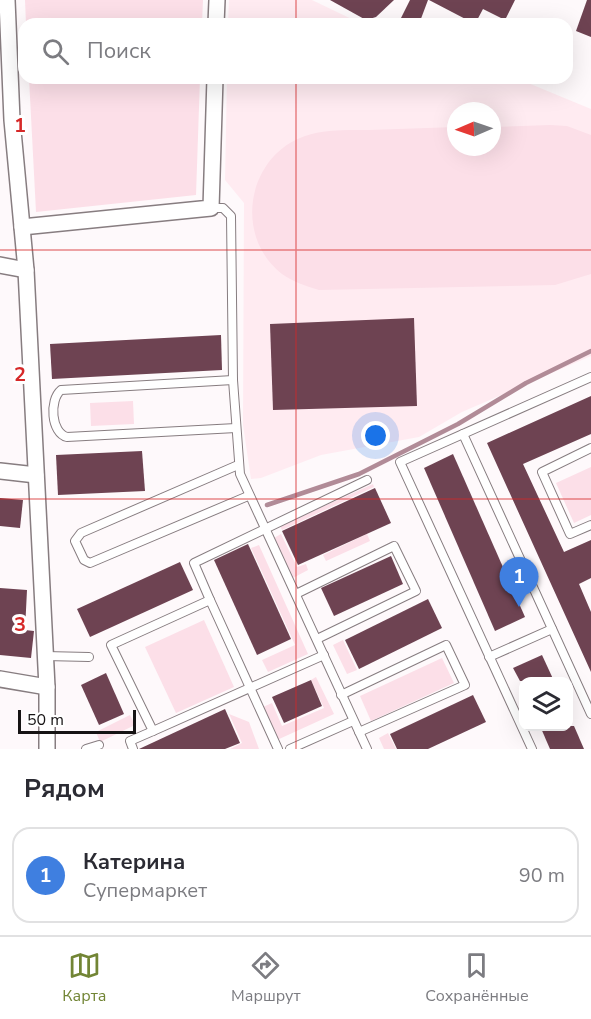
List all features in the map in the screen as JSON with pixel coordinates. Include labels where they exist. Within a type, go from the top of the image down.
[{"type":"street","points":[[7,0],[4,33],[26,270],[47,687],[47,749]]},
{"type":"street","points":[[216,18],[217,0]]},
{"type":"street","points":[[22,227],[211,208],[215,84]]},
{"type":"street","points":[[0,265],[26,270]]},
{"type":"street","points":[[0,471],[36,475]]},
{"type":"street","points":[[0,679],[47,687]]},
{"type":"lane","points":[[211,208],[223,208],[231,216],[233,380],[238,465],[248,496],[317,639],[366,749]]},
{"type":"lane","points":[[532,749],[400,462],[591,377]]},
{"type":"lane","points":[[233,380],[61,390],[54,400],[55,418],[57,431],[67,437],[236,428]]},
{"type":"lane","points":[[463,434],[591,714]]},
{"type":"lane","points":[[591,448],[542,472],[570,534],[591,525]]},
{"type":"lane","points":[[238,465],[81,533],[75,541],[84,560],[90,563],[248,496]]},
{"type":"lane","points":[[278,749],[194,563],[367,480]]},
{"type":"lane","points":[[296,594],[394,546],[412,582],[416,591],[317,639]]},
{"type":"lane","points":[[153,731],[111,645],[210,600]]},
{"type":"lane","points":[[489,657],[552,629]]},
{"type":"lane","points":[[341,694],[446,645],[465,685],[359,732]]},
{"type":"lane","points":[[133,749],[130,741],[324,655]]},
{"type":"lane","points":[[45,656],[89,657]]},
{"type":"lane","points":[[290,749],[353,721]]},
{"type":"lane","points":[[86,749],[99,746]]},
{"type":"shaded area","points":[[25,0],[203,0],[202,18],[26,18]]},
{"type":"shaded area","points":[[229,0],[312,0],[350,18],[228,18]]},
{"type":"shaded area","points":[[29,84],[200,84],[196,195],[36,212]]},
{"type":"shaded area","points":[[227,84],[531,84],[591,109],[591,356],[462,412],[419,437],[321,455],[261,478],[251,479],[243,425],[244,203],[225,180]]},
{"type":"shaded area","points":[[567,126],[591,135],[591,274],[555,285],[319,290],[295,282],[282,274],[267,258],[257,239],[252,219],[253,198],[259,178],[270,161],[285,146],[305,136],[337,130],[447,127],[447,156],[501,156],[501,127]]},
{"type":"shaded area","points":[[133,401],[134,424],[91,426],[90,403]]},
{"type":"shaded area","points":[[591,467],[591,515],[574,523],[556,483]]},
{"type":"shaded area","points":[[373,484],[374,487],[282,530],[280,526]]},
{"type":"shaded area","points":[[281,534],[297,567],[306,564],[308,570],[291,579],[272,539]]},
{"type":"shaded area","points":[[367,534],[370,541],[326,561],[323,555]]},
{"type":"shaded area","points":[[259,545],[308,654],[268,672],[262,660],[295,645],[251,548]]},
{"type":"shaded area","points":[[204,620],[234,687],[176,713],[145,647]]},
{"type":"shaded area","points":[[343,640],[357,670],[347,674],[333,645]]},
{"type":"shaded area","points":[[442,658],[454,683],[371,721],[360,696]]},
{"type":"shaded area","points":[[316,677],[334,714],[277,740],[263,707],[272,703],[282,726],[324,708],[311,680]]},
{"type":"shaded area","points":[[229,714],[249,722],[259,749],[230,749],[242,743]]},
{"type":"shaded area","points":[[130,715],[135,725],[100,742],[96,732]]},
{"type":"shaded area","points":[[388,733],[396,749],[384,749],[379,738]]},
{"type":"building","points":[[330,0],[394,0],[376,17],[362,18]]},
{"type":"building","points":[[410,0],[428,0],[421,18],[401,18]]},
{"type":"building","points":[[429,0],[515,0],[506,18],[501,18],[483,9],[478,18],[464,18]]},
{"type":"building","points":[[587,0],[591,0],[591,37],[576,31]]},
{"type":"building","points":[[414,318],[417,406],[273,410],[270,324]]},
{"type":"building","points":[[221,335],[222,370],[52,379],[50,344]]},
{"type":"building","points":[[591,396],[591,434],[523,464],[564,552],[591,540],[591,578],[579,584],[591,612],[591,672],[487,443]]},
{"type":"building","points":[[142,451],[145,491],[58,495],[56,455]]},
{"type":"building","points":[[453,454],[525,617],[495,631],[424,468]]},
{"type":"building","points":[[375,488],[391,523],[298,565],[282,531]]},
{"type":"building","points":[[0,498],[23,500],[20,528],[0,526]]},
{"type":"building","points":[[248,544],[291,639],[257,655],[214,560]]},
{"type":"building","points":[[391,556],[403,584],[334,616],[321,588]]},
{"type":"building","points":[[180,562],[193,590],[90,637],[77,609]]},
{"type":"building","points":[[0,588],[27,590],[25,630],[34,631],[31,658],[0,655]]},
{"type":"building","points":[[428,599],[442,628],[359,669],[345,640]]},
{"type":"building","points":[[542,655],[552,677],[519,677],[519,679],[513,668]]},
{"type":"building","points":[[106,673],[124,714],[99,725],[81,685]]},
{"type":"building","points":[[311,680],[322,706],[284,723],[272,697]]},
{"type":"building","points":[[473,695],[486,722],[428,749],[397,749],[390,734]]},
{"type":"building","points":[[225,709],[240,743],[225,749],[139,749]]},
{"type":"building","points":[[574,726],[584,749],[550,749],[542,731],[573,731]]},
{"type":"waterway","points":[[267,505],[359,474],[458,424],[526,383],[591,351]]},
{"type":"place","name":"Катерина","points":[[519,607]]}]
